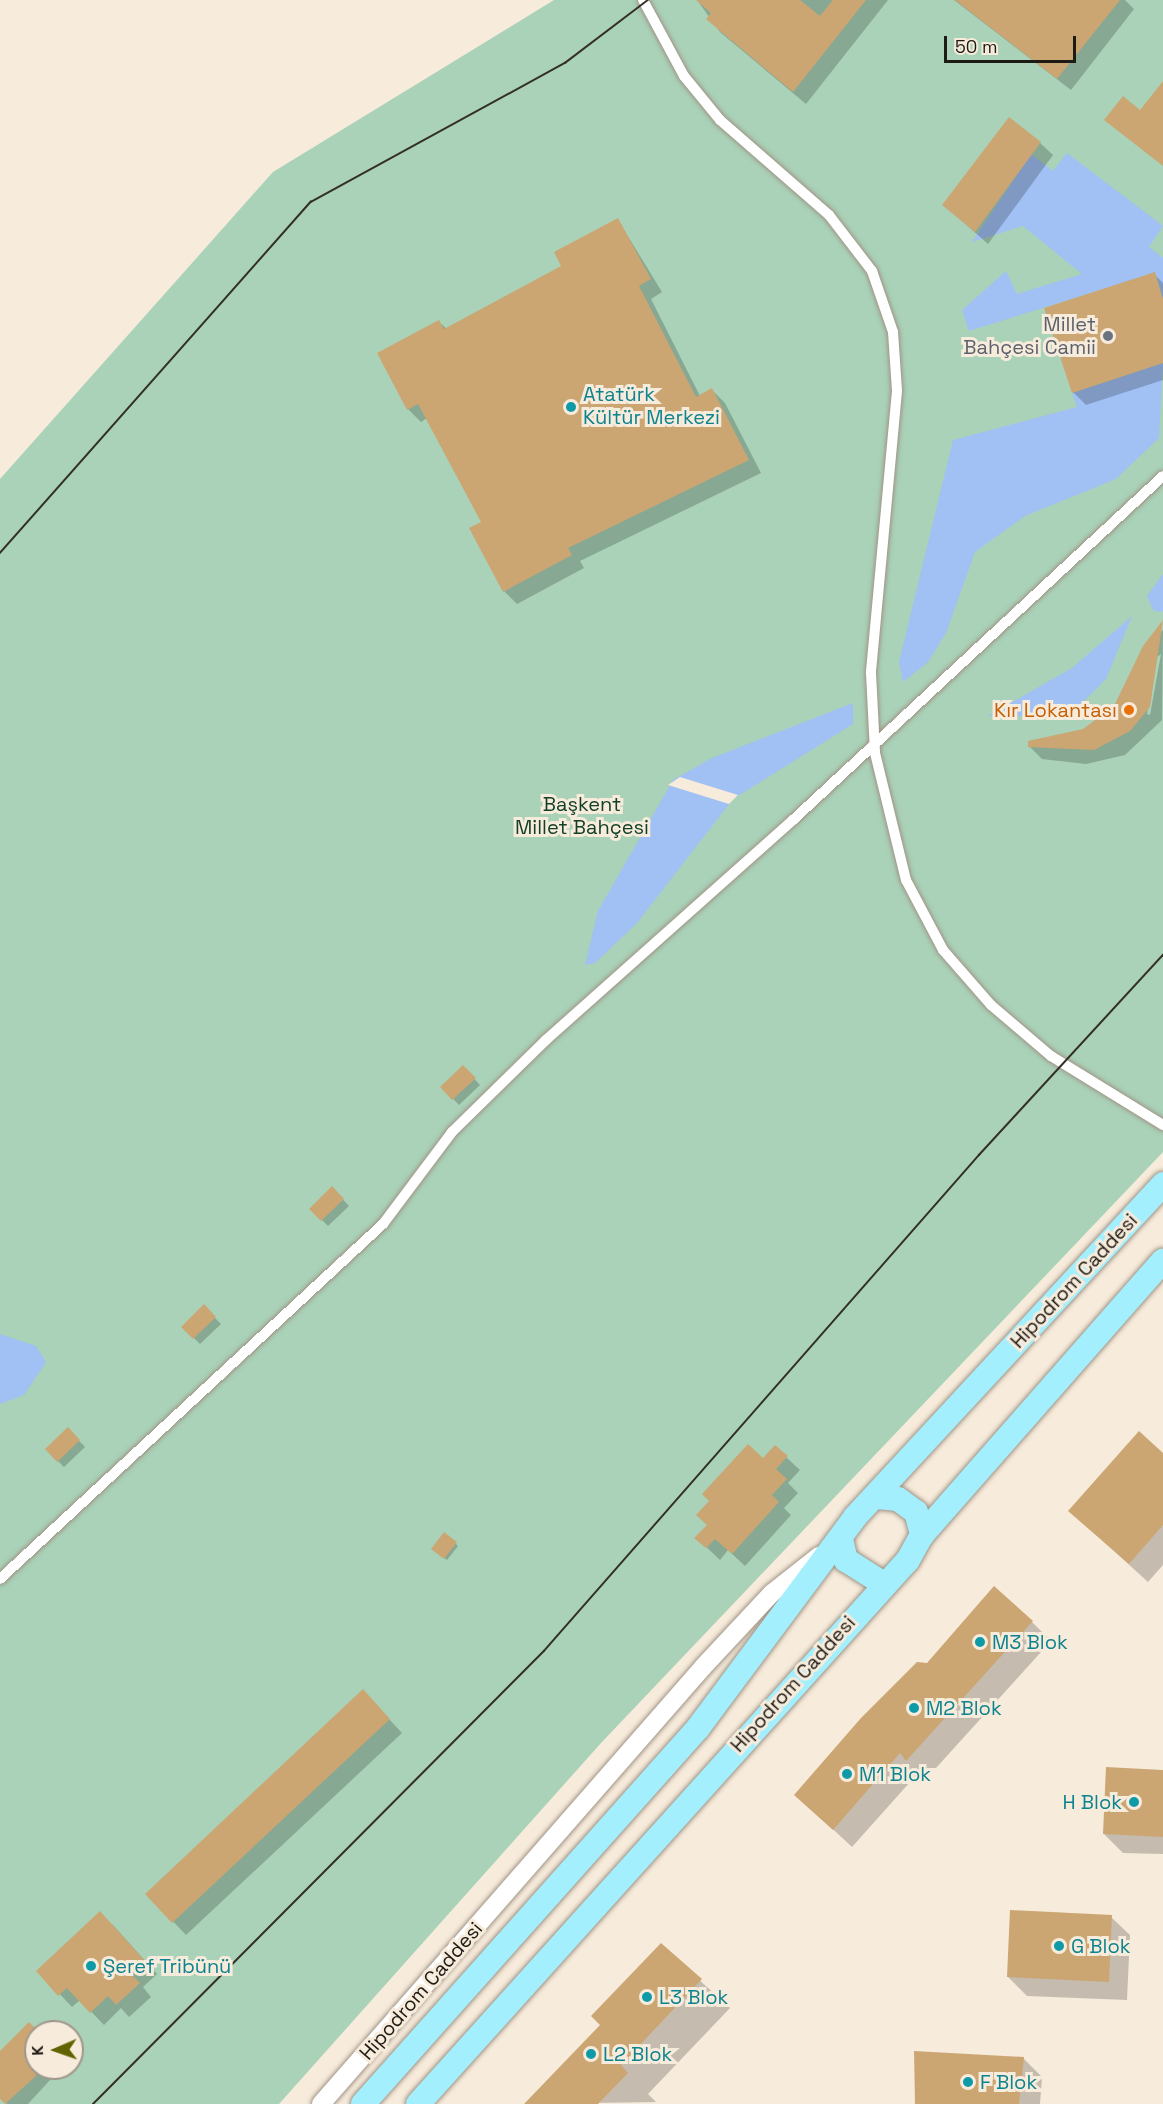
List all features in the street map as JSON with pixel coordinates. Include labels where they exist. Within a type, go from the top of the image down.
[{"type":"main road","name":"Hipodrom Caddesi","points":[[363,2104],[698,1728],[841,1539],[855,1517],[878,1497],[1163,1184]]},
{"type":"main road","name":"Hipodrom Caddesi","points":[[418,2104],[908,1560],[922,1534],[1163,1261]]},
{"type":"main road","points":[[878,1497],[898,1499],[916,1512],[922,1534]]},
{"type":"main road","points":[[841,1539],[846,1560],[862,1575],[884,1584]]},
{"type":"street","points":[[643,0],[684,76],[720,120],[829,215],[872,271],[893,332],[897,391],[871,673],[875,739],[886,809],[906,880],[943,950],[991,1005],[1051,1056],[1163,1125]]},
{"type":"street","points":[[0,1579],[383,1224],[452,1132],[546,1041],[793,820],[875,739],[1163,476]]},
{"type":"street","name":"Hipodrom Caddesi","points":[[321,2104],[772,1593],[841,1539]]},
{"type":"green space","name":"Başkent Millet Bahçesi","points":[[554,0],[1163,0],[1163,1152],[601,1743],[279,2104],[0,2104],[0,479],[273,172]]},
{"type":"water","points":[[1067,153],[1163,226],[1149,247],[1163,258],[1163,299],[1155,273],[969,331],[962,310],[1006,271],[1017,294],[1082,274],[1023,226],[972,242],[1031,154],[1053,171]]},
{"type":"water","points":[[1163,363],[1159,438],[1116,479],[1025,516],[975,552],[946,633],[928,662],[903,682],[899,662],[953,440],[1077,407],[1072,393]]},
{"type":"water","points":[[1163,574],[1163,611],[1160,612],[1153,610],[1147,596]]},
{"type":"water","points":[[1132,616],[1106,679],[1081,704],[1054,716],[988,716],[1072,668]]},
{"type":"water","points":[[853,703],[853,724],[733,799],[637,923],[595,963],[585,965],[598,911],[673,780],[712,758]]},
{"type":"water","points":[[0,1334],[36,1346],[46,1362],[24,1395],[0,1404]]},
{"type":"pier","points":[[680,777],[738,795],[729,804],[668,785]]},
{"type":"building","points":[[696,0],[800,0],[820,16],[833,0],[866,0],[793,92],[706,19],[711,13]]},
{"type":"building","points":[[955,0],[1120,0],[1057,79]]},
{"type":"building","points":[[1163,81],[1163,166],[1104,120],[1123,96],[1140,110]]},
{"type":"building","points":[[1009,117],[1041,142],[975,232],[942,205]]},
{"type":"building","name":"Atatürk Kültür Merkezi","points":[[618,218],[651,279],[639,286],[696,397],[712,388],[749,460],[568,548],[572,555],[503,592],[469,528],[481,522],[418,404],[407,410],[377,353],[439,320],[444,329],[561,266],[554,252]]},
{"type":"building","name":"Millet Bahçesi Camii","points":[[1155,272],[1163,299],[1163,363],[1072,393],[1044,308]]},
{"type":"building","points":[[1163,620],[1150,707],[1130,731],[1094,750],[1028,747],[1028,741],[1083,729],[1114,706],[1143,646]]},
{"type":"building","points":[[463,1065],[476,1078],[452,1100],[440,1087]]},
{"type":"building","points":[[332,1186],[344,1199],[321,1221],[309,1209]]},
{"type":"building","points":[[204,1304],[216,1317],[193,1339],[181,1327]]},
{"type":"building","points":[[68,1427],[80,1440],[57,1462],[45,1449]]},
{"type":"building","points":[[1139,1431],[1163,1453],[1163,1525],[1129,1564],[1068,1511]]},
{"type":"building","points":[[748,1444],[763,1458],[775,1445],[788,1456],[776,1469],[787,1479],[772,1495],[779,1502],[732,1554],[715,1539],[706,1548],[694,1538],[707,1525],[696,1515],[709,1501],[702,1494]]},
{"type":"building","points":[[444,1532],[457,1542],[444,1559],[431,1549]]},
{"type":"building","points":[[994,1586],[1033,1621],[906,1761],[900,1753],[833,1830],[794,1795],[861,1718],[917,1662],[927,1663]]},
{"type":"building","points":[[363,1689],[390,1719],[172,1923],[145,1894]]},
{"type":"building","name":"H Blok","points":[[1106,1767],[1163,1770],[1163,1837],[1103,1834]]},
{"type":"building","name":"G Blok","points":[[1010,1910],[1112,1915],[1109,1982],[1007,1977]]},
{"type":"building","name":"Şeref Tribünü","points":[[100,1911],[145,1961],[131,1974],[140,1983],[116,2005],[108,1996],[90,2013],[67,1988],[58,1996],[36,1971]]},
{"type":"building","points":[[661,1943],[702,1979],[621,2065],[628,2073],[598,2104],[524,2104],[600,2025],[591,2016]]},
{"type":"building","points":[[24,2027],[24,2080],[32,2080],[5,2104],[0,2099],[0,2051]]},
{"type":"building","name":"F Blok","points":[[914,2051],[1024,2057],[1019,2104],[915,2104]]},
{"type":"tram line","points":[[0,553],[311,202],[565,63],[648,0]]},
{"type":"tram line","points":[[93,2104],[544,1651],[979,1155],[1163,955]]},
{"type":"place","name":"Millet Bahçesi Camii","points":[[1108,336]]},
{"type":"place","name":"Atatürk Kültür Merkezi","points":[[571,407]]},
{"type":"place","name":"Kır Lokantası","points":[[1129,710]]},
{"type":"place","name":"M3 Blok","points":[[980,1642]]},
{"type":"place","name":"M2 Blok","points":[[914,1708]]},
{"type":"place","name":"M1 Blok","points":[[847,1774]]},
{"type":"place","name":"H Blok","points":[[1134,1802]]},
{"type":"place","name":"G Blok","points":[[1059,1946]]},
{"type":"place","name":"Şeref Tribünü","points":[[91,1966]]},
{"type":"place","name":"L3 Blok","points":[[647,1997]]},
{"type":"place","name":"L2 Blok","points":[[591,2054]]},
{"type":"place","name":"F Blok","points":[[968,2082]]}]
